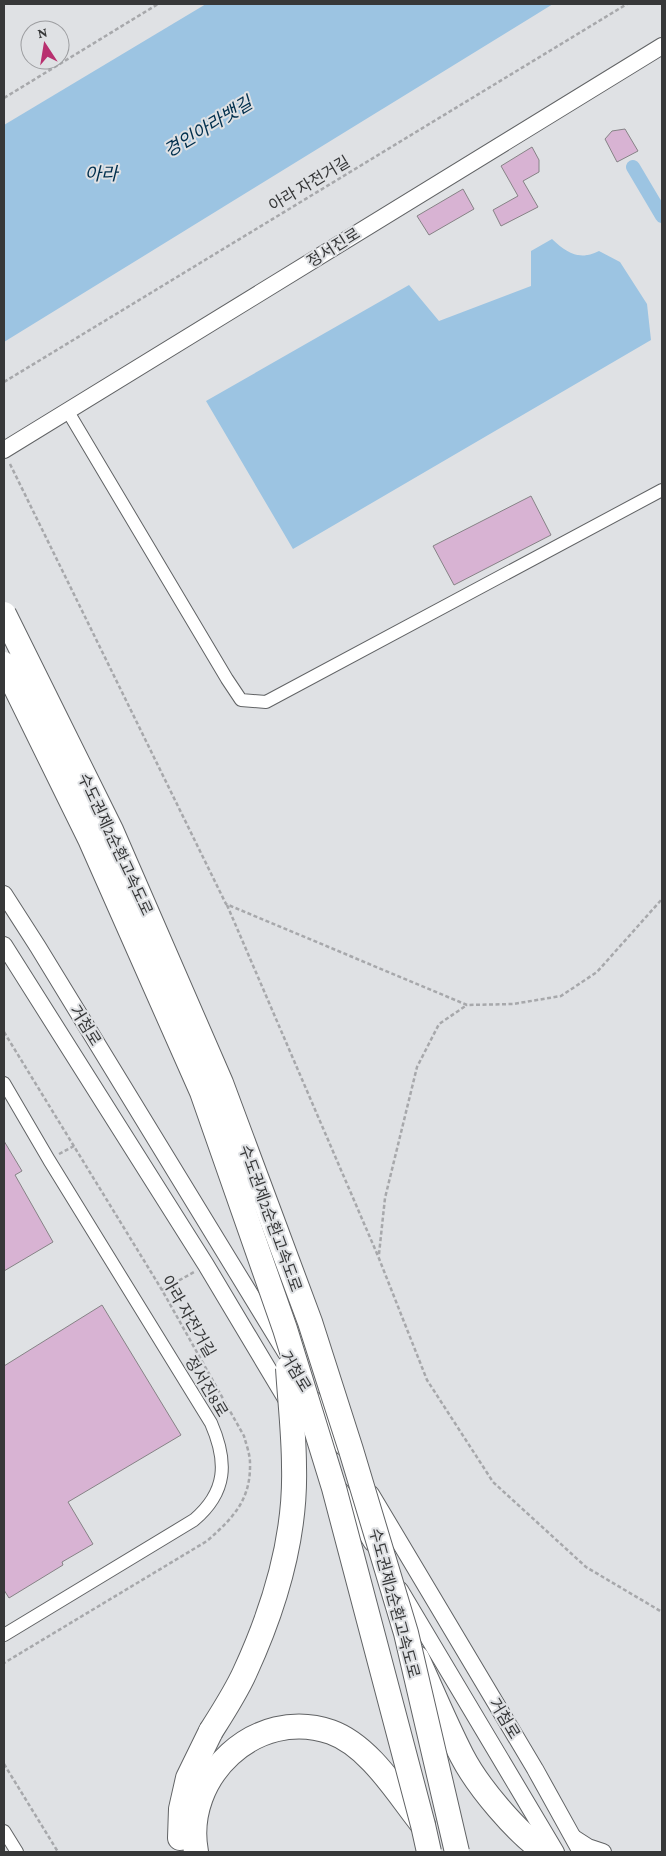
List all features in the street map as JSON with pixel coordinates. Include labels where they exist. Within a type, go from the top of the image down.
[{"type":"highway","name":"수도권제2순환고속도로","points":[[4,614],[112,830],[221,1083],[310,1322],[406,1633],[457,1852]]},
{"type":"highway","name":"수도권제2순환고속도로","points":[[4,664],[90,839],[202,1092],[285,1329],[334,1488],[429,1852]]},
{"type":"highway","points":[[181,1852],[181,1809],[188,1778],[211,1731],[244,1673],[268,1614],[283,1563],[291,1521],[294,1468],[285,1329]]},
{"type":"highway","points":[[406,1633],[468,1765],[509,1820],[545,1852]]},
{"type":"highway","points":[[196,1852],[196,1818],[204,1789],[231,1752],[246,1741],[262,1734],[296,1728],[315,1728],[331,1732],[347,1740],[375,1764],[423,1825]]},
{"type":"street","name":"정서진로","points":[[6,455],[67,410],[662,46]]},
{"type":"street","points":[[67,410],[241,700],[266,702],[662,490]]},
{"type":"street","name":"거첨로","points":[[4,895],[140,1113],[416,1567],[535,1769],[581,1852]]},
{"type":"street","name":"거첨로","points":[[4,945],[206,1265],[556,1852]]},
{"type":"street","name":"정서진8로","points":[[4,1083],[49,1160],[211,1423],[219,1441],[222,1471],[215,1498],[207,1509],[194,1520],[4,1635]]},
{"type":"street","points":[[4,1831],[17,1852]]},
{"type":"street","points":[[572,1837],[588,1847],[603,1852]]},
{"type":"path","points":[[4,98],[158,4]]},
{"type":"path","name":"아라 자전거길","points":[[4,382],[627,4]]},
{"type":"path","points":[[6,455],[226,904],[378,1256],[427,1380],[493,1482],[586,1567],[662,1612]]},
{"type":"path","points":[[226,904],[467,1005],[513,1004],[560,996],[597,972],[662,899]]},
{"type":"path","points":[[378,1256],[385,1198],[416,1067],[439,1024],[467,1005]]},
{"type":"path","name":"아라 자전거길","points":[[4,1032],[162,1290],[244,1436],[250,1462],[248,1485],[240,1508],[208,1541],[4,1663]]},
{"type":"path","points":[[162,1290],[206,1265]]},
{"type":"path","points":[[4,1764],[58,1852]]},
{"type":"water","name":"아라","points":[[206,4],[553,4],[4,342],[4,125]]},
{"type":"water","points":[[552,239],[568,252],[585,255],[599,251],[620,262],[647,304],[651,340],[293,549],[206,401],[409,285],[439,321],[531,286],[531,251]]},
{"type":"building","points":[[625,129],[638,151],[617,162],[605,139],[612,131]]},
{"type":"building","points":[[532,147],[539,160],[539,172],[523,181],[538,207],[501,226],[493,210],[518,196],[501,166]]},
{"type":"building","points":[[463,189],[474,209],[429,235],[417,216]]},
{"type":"building","points":[[531,496],[551,535],[454,585],[433,546]]},
{"type":"building","points":[[4,1141],[22,1171],[15,1175],[53,1242],[4,1271]]},
{"type":"building","points":[[102,1305],[181,1435],[68,1502],[93,1544],[62,1562],[63,1565],[9,1598],[4,1590],[4,1366]]},
{"type":"waterway","points":[[633,167],[662,216]]},
{"type":"water label","name":"경인아라뱃길","points":[[208,127]]}]
